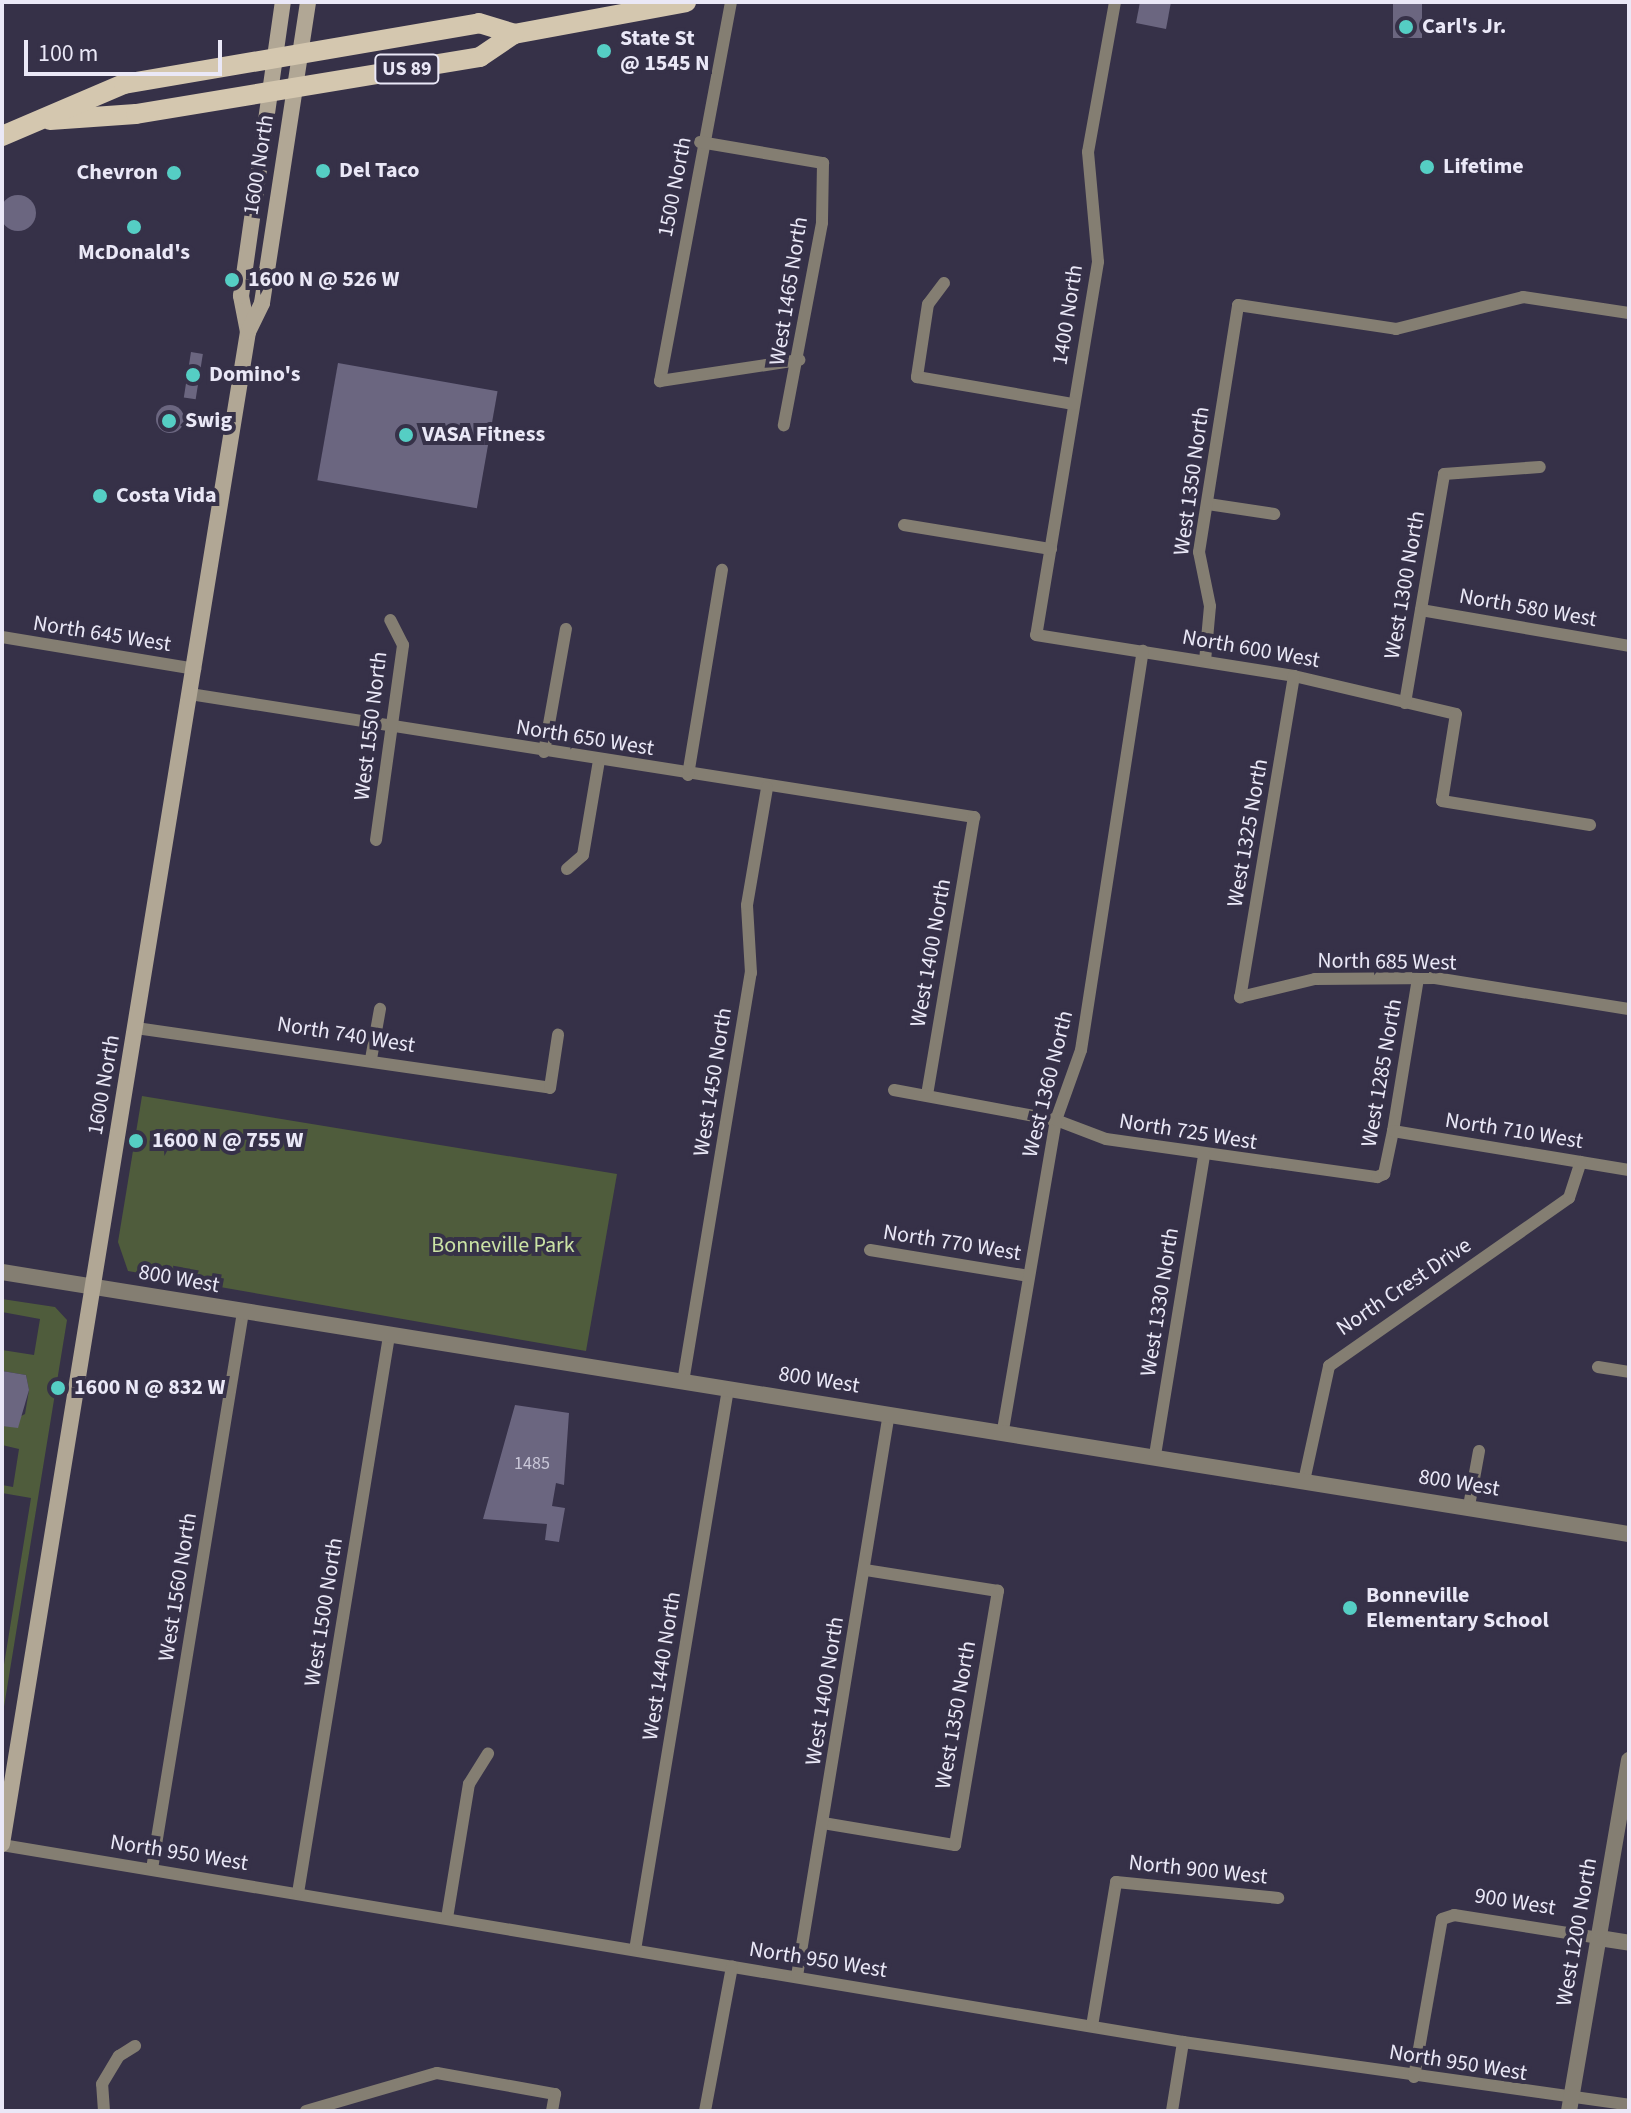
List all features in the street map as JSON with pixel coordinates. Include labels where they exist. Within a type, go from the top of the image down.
[{"type":"main road","name":"1600 North","points":[[248,332],[241,296],[283,2]]},
{"type":"main road","name":"1600 North","points":[[2,1844],[248,332],[262,303],[308,2]]},
{"type":"main road","name":"US 89","points":[[50,120],[136,114],[480,57],[514,34],[686,2]]},
{"type":"main road","name":"US 89","points":[[2,136],[50,120],[124,84],[300,50],[479,23],[514,34]]},
{"type":"street","name":"1500 North","points":[[731,2],[711,122],[700,142],[660,381],[799,360]]},
{"type":"street","name":"1400 North","points":[[1036,635],[1098,262],[1088,152],[1115,2]]},
{"type":"street","name":"West 1465 North","points":[[700,142],[823,163],[822,223],[799,360],[784,425]]},
{"type":"street","points":[[944,283],[928,304],[917,377],[1074,404]]},
{"type":"street","name":"West 1350 North","points":[[1205,661],[1210,606],[1199,552],[1238,305],[1396,329],[1523,297],[1629,313]]},
{"type":"street","name":"West 1300 North","points":[[1405,703],[1444,474],[1540,467]]},
{"type":"street","points":[[1208,504],[1274,514]]},
{"type":"street","points":[[904,525],[1051,549]]},
{"type":"street","points":[[688,775],[722,570]]},
{"type":"street","name":"North 580 West","points":[[1421,610],[1629,646]]},
{"type":"street","name":"West 1550 North","points":[[376,840],[403,645],[390,620]]},
{"type":"street","points":[[544,752],[566,629]]},
{"type":"street","name":"North 600 West","points":[[1036,635],[1294,676],[1456,714],[1442,801],[1590,825]]},
{"type":"street","name":"North 645 West","points":[[2,637],[195,669]]},
{"type":"street","name":"West 1360 North","points":[[1003,1430],[1056,1120],[1081,1050],[1143,651]]},
{"type":"street","name":"West 1325 North","points":[[1240,997],[1294,676]]},
{"type":"street","name":"North 650 West","points":[[190,694],[767,788],[974,817]]},
{"type":"street","points":[[567,869],[583,855],[599,760]]},
{"type":"street","name":"West 1450 North","points":[[683,1382],[751,973],[747,905],[767,788]]},
{"type":"street","name":"West 1400 North","points":[[927,1095],[974,817]]},
{"type":"street","name":"North 685 West","points":[[1240,997],[1315,979],[1418,978],[1629,1009]]},
{"type":"street","name":"West 1285 North","points":[[1384,1174],[1418,978]]},
{"type":"street","points":[[371,1059],[380,1009]]},
{"type":"street","name":"North 740 West","points":[[136,1028],[371,1059],[550,1088],[558,1035]]},
{"type":"street","name":"North 725 West","points":[[894,1090],[1056,1120],[1106,1139],[1365,1180],[1384,1174]]},
{"type":"street","name":"North 710 West","points":[[1393,1131],[1629,1170]]},
{"type":"street","name":"West 1330 North","points":[[1155,1455],[1204,1155]]},
{"type":"street","name":"North Crest Drive","points":[[1304,1481],[1329,1366],[1569,1198],[1581,1162]]},
{"type":"street","name":"North 770 West","points":[[870,1250],[1029,1276]]},
{"type":"street","name":"800 West","points":[[2,1272],[389,1336],[1003,1430],[1629,1534]]},
{"type":"street","name":"West 1560 North","points":[[152,1869],[243,1312]]},
{"type":"street","name":"West 1500 North","points":[[298,1893],[389,1336]]},
{"type":"street","points":[[1598,1367],[1629,1372]]},
{"type":"street","name":"West 1440 North","points":[[635,1950],[728,1389]]},
{"type":"street","name":"West 1400 North","points":[[797,1976],[889,1413]]},
{"type":"street","points":[[1469,1506],[1479,1451]]},
{"type":"street","name":"West 1350 North","points":[[823,1823],[955,1845],[998,1591],[865,1570]]},
{"type":"street","points":[[447,1918],[469,1784],[488,1754]]},
{"type":"street","name":"West 1200 North","points":[[1570,2106],[1629,1760]]},
{"type":"street","name":"North 950 West","points":[[2,1844],[1183,2042],[1414,2077],[1570,2106],[1629,2105]]},
{"type":"street","name":"North 900 West","points":[[1092,2026],[1116,1882],[1278,1898]]},
{"type":"street","name":"900 West","points":[[1414,2077],[1433,1942],[1442,1919],[1454,1915],[1629,1943]]},
{"type":"street","points":[[705,2111],[732,1967]]},
{"type":"street","points":[[1172,2111],[1183,2042]]},
{"type":"street","points":[[104,2111],[102,2084],[119,2056],[135,2046]]},
{"type":"street","points":[[306,2111],[437,2073],[555,2094],[552,2111]]},
{"type":"green space","name":"Bonneville Park","points":[[142,1096],[617,1174],[586,1351],[128,1271],[118,1242]]},
{"type":"green space","points":[[2,1299],[55,1307],[67,1320],[2,1719],[2,1677],[31,1498],[2,1493],[2,1485],[13,1487],[19,1449],[2,1445],[2,1426],[25,1414],[29,1390],[26,1375],[2,1371],[2,1350],[34,1355],[40,1319],[2,1312]]},
{"type":"building","points":[[1140,2],[1171,2],[1166,29],[1136,23]]},
{"type":"building","name":"Carl's Jr.","points":[[1393,2],[1422,2],[1422,38],[1393,38]]},
{"type":"building","points":[[18,195],[31,200],[36,213],[31,226],[18,231],[5,226],[0,213],[5,200]]},
{"type":"building","name":"Domino's","points":[[191,352],[203,354],[196,399],[184,397]]},
{"type":"building","name":"VASA Fitness","points":[[338,363],[498,391],[477,508],[317,480]]},
{"type":"building","name":"Swig","points":[[170,405],[180,409],[184,419],[180,429],[170,433],[160,429],[156,419],[160,409]]},
{"type":"building","points":[[2,1371],[26,1375],[29,1390],[18,1428],[2,1426]]},
{"type":"building","points":[[515,1405],[569,1413],[564,1485],[556,1483],[552,1506],[565,1508],[559,1542],[545,1540],[547,1524],[483,1519]]},
{"type":"place","name":"Carl's Jr.","points":[[1406,27]]},
{"type":"place","name":"State St @ 1545 N","points":[[604,51]]},
{"type":"place","name":"Lifetime","points":[[1427,167]]},
{"type":"place","name":"Del Taco","points":[[323,171]]},
{"type":"place","name":"Chevron","points":[[174,173]]},
{"type":"place","name":"McDonald's","points":[[134,227]]},
{"type":"place","name":"1600 N @ 526 W","points":[[232,280]]},
{"type":"place","name":"Domino's","points":[[193,375]]},
{"type":"place","name":"Swig","points":[[169,421]]},
{"type":"place","name":"VASA Fitness","points":[[406,435]]},
{"type":"place","name":"Costa Vida","points":[[100,496]]},
{"type":"place","name":"1600 N @ 755 W","points":[[136,1141]]},
{"type":"place","name":"1600 N @ 832 W","points":[[58,1388]]},
{"type":"place","name":"Bonneville Elementary School","points":[[1350,1608]]}]
